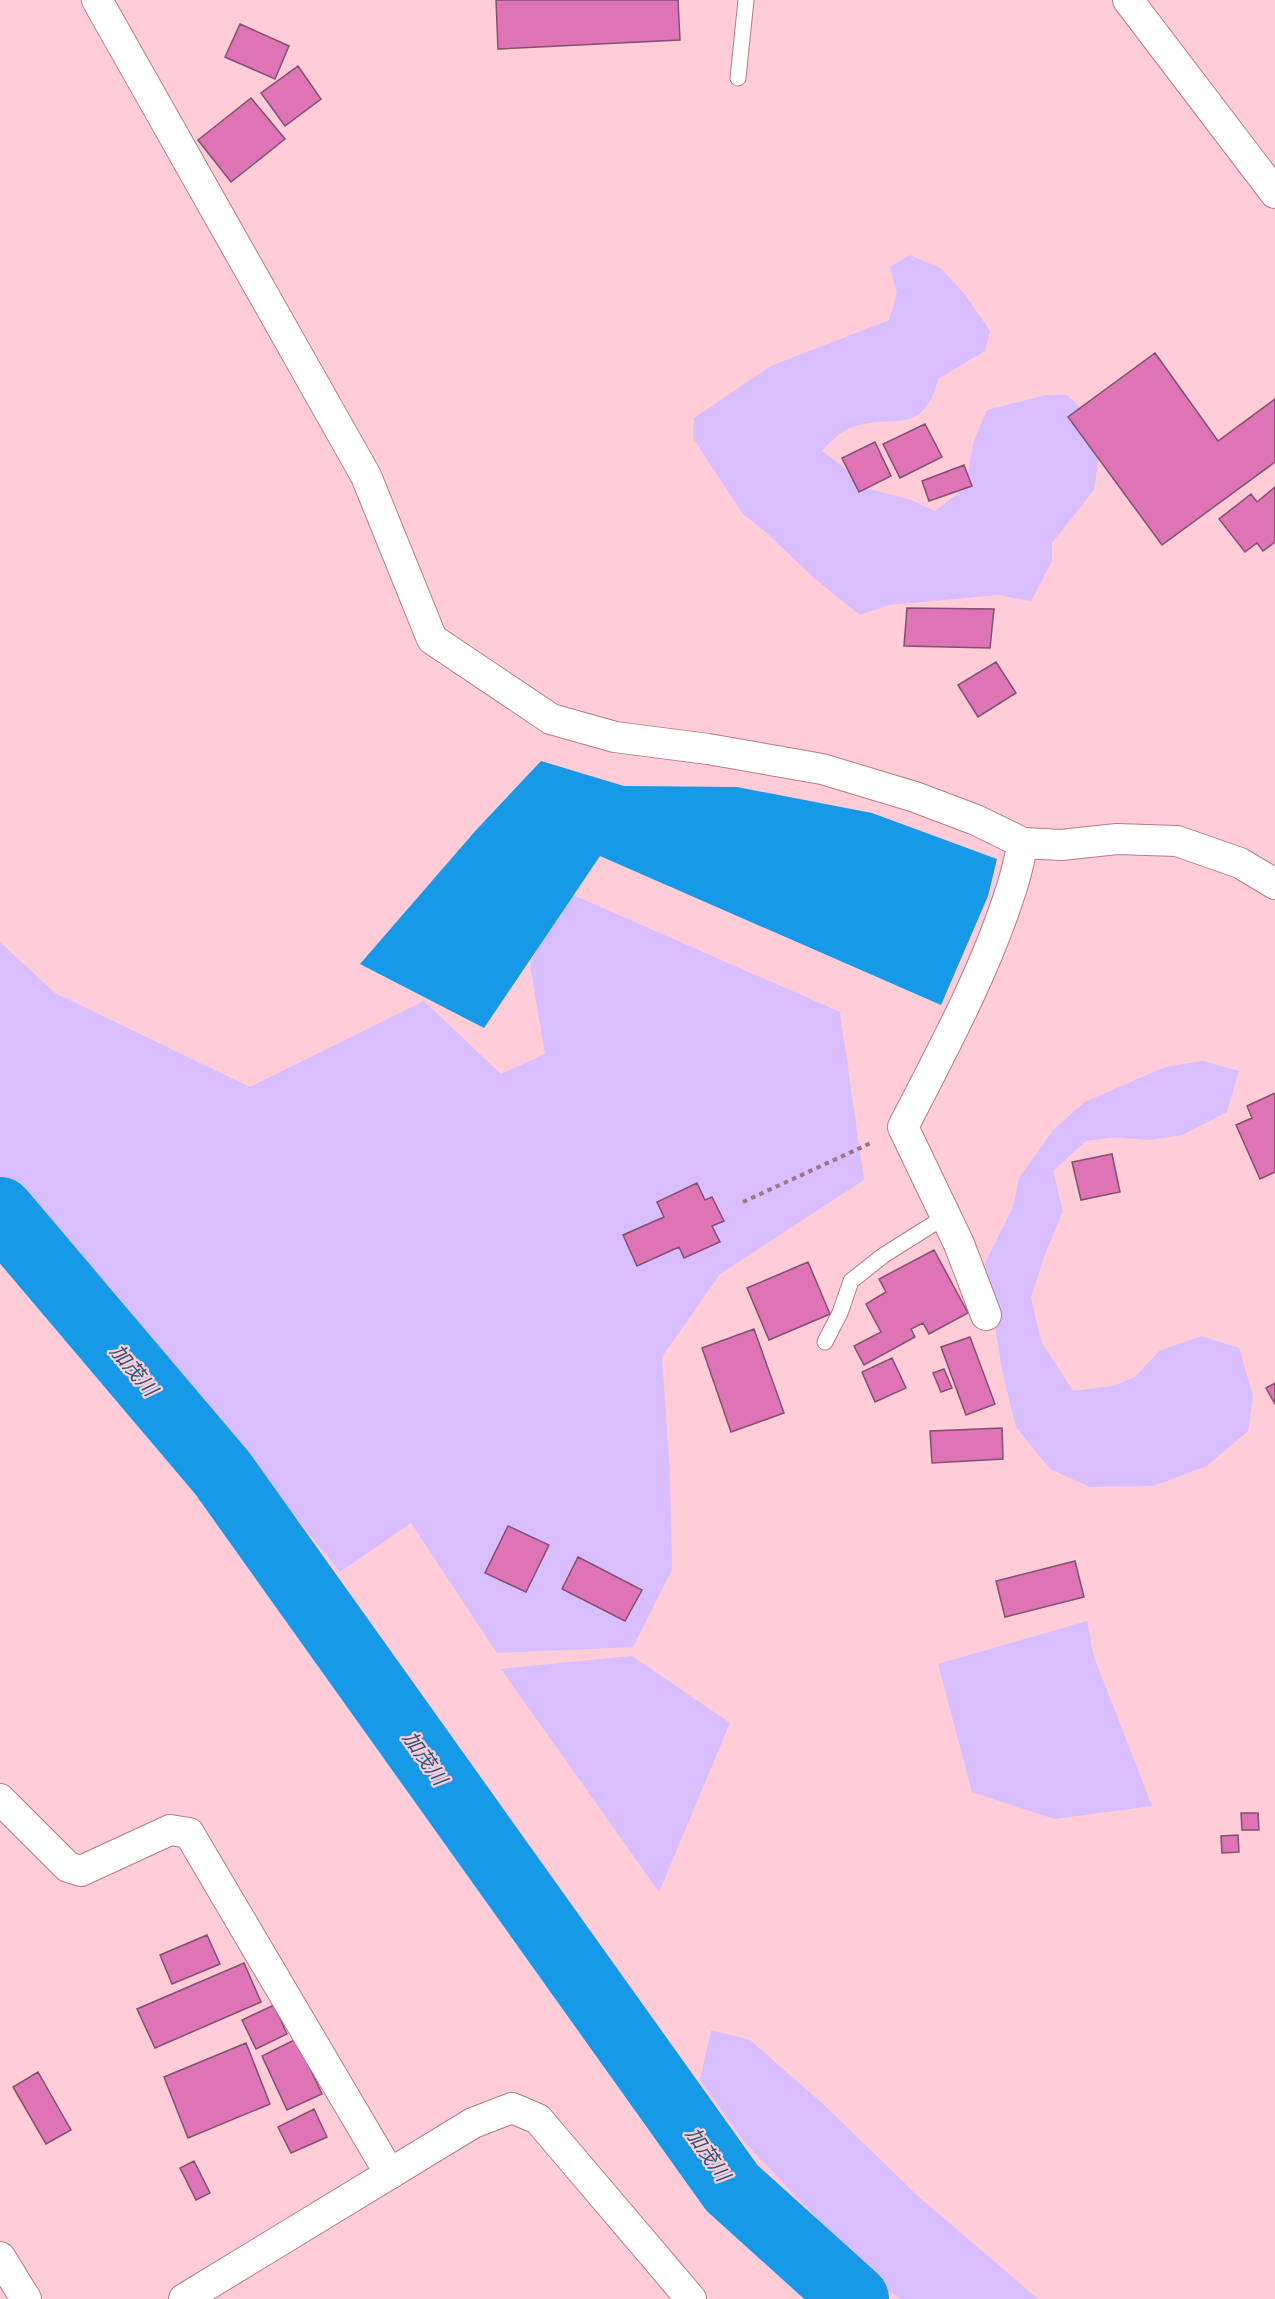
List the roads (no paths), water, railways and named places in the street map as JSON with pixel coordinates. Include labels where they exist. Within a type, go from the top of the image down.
[{"type":"street","points":[[97,0],[366,476],[432,639],[551,719],[615,737],[708,749],[822,769],[926,800],[976,820],[1023,843],[1061,844],[1117,839],[1177,841],[1240,863],[1275,884]]},
{"type":"street","points":[[1128,0],[1275,193]]},
{"type":"street","points":[[986,1315],[959,1244],[903,1127],[952,1032],[992,941],[1011,892],[1023,843]]},
{"type":"street","points":[[0,1799],[68,1867],[81,1871],[170,1830],[189,1833],[390,2174]]},
{"type":"street","points":[[184,2299],[473,2123],[512,2108],[538,2119],[691,2299]]},
{"type":"street","points":[[0,2257],[26,2299]]},
{"type":"lane","points":[[738,78],[746,0]]},
{"type":"lane","points":[[825,1342],[840,1313],[851,1281],[884,1255],[946,1216]]},
{"type":"water","points":[[541,761],[624,786],[737,787],[872,813],[997,859],[988,896],[941,1005],[600,856],[484,1028],[360,964],[477,829]]},
{"type":"waterway","name":"加茂川","points":[[0,1211],[222,1473],[732,2188],[855,2299]]}]
